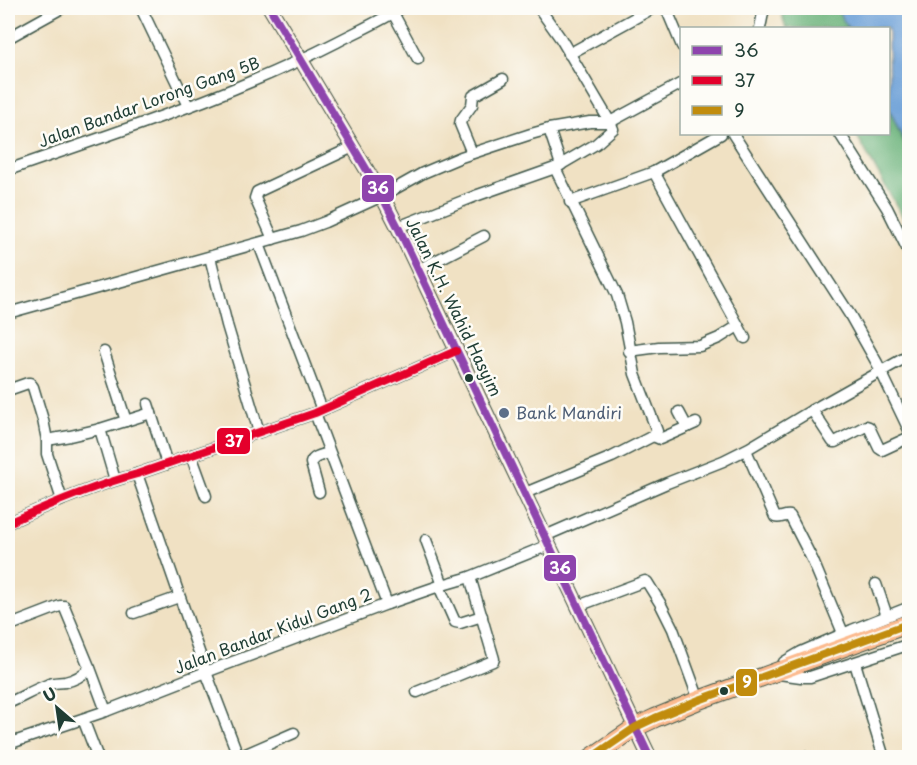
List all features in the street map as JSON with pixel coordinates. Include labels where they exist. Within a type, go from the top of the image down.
[{"type":"highway","points":[[591,758],[636,727],[699,699],[909,623]]},
{"type":"main road","name":"Jalan K.H. Wahid Hasyim","points":[[270,8],[382,196],[398,227],[650,758]]},
{"type":"street","points":[[8,38],[62,8]]},
{"type":"street","points":[[141,8],[188,106]]},
{"type":"street","points":[[398,227],[558,166],[596,144],[613,129],[561,39],[539,8]]},
{"type":"street","points":[[569,54],[653,8]]},
{"type":"street","points":[[666,8],[680,43]]},
{"type":"street","points":[[760,27],[764,8]]},
{"type":"street","points":[[391,11],[418,59]]},
{"type":"street","name":"Jalan Bandar Lorong Gang 5B","points":[[8,170],[93,142],[301,60],[391,11]]},
{"type":"street","points":[[472,153],[461,126],[461,120],[472,106],[473,96],[503,79]]},
{"type":"street","points":[[8,313],[301,231],[382,196],[423,172],[472,153],[549,129],[590,122],[609,122],[680,84]]},
{"type":"street","points":[[525,494],[612,457],[653,436],[657,431],[635,374],[625,322],[616,295],[570,202],[549,129]]},
{"type":"street","points":[[570,202],[654,172],[719,135]]},
{"type":"street","points":[[734,135],[850,315],[881,371],[909,432]]},
{"type":"street","points":[[841,135],[887,208],[909,254]]},
{"type":"street","points":[[273,239],[255,198],[257,192],[352,147]]},
{"type":"street","points":[[654,172],[745,338]]},
{"type":"street","points":[[418,270],[484,236]]},
{"type":"street","points":[[259,244],[318,411],[329,453],[387,604]]},
{"type":"street","points":[[210,257],[230,336],[259,432]]},
{"type":"street","points":[[629,351],[659,347],[700,346],[738,326]]},
{"type":"street","points":[[8,521],[115,480],[318,411],[456,351]]},
{"type":"street","points":[[104,352],[126,421]]},
{"type":"street","name":"Jalan Bandar Kidul Gang 2","points":[[8,744],[106,711],[387,604],[470,577],[667,483],[746,450],[909,355]]},
{"type":"street","points":[[8,390],[28,383],[32,385],[43,420],[47,454],[62,500]]},
{"type":"street","points":[[47,440],[100,429],[126,421],[150,409],[167,464]]},
{"type":"street","points":[[812,410],[835,442],[866,426],[869,427],[882,450],[909,437]]},
{"type":"street","points":[[653,436],[659,439],[691,425],[679,412]]},
{"type":"street","points":[[100,429],[115,480]]},
{"type":"street","points":[[746,450],[775,518],[790,516],[813,561],[843,633]]},
{"type":"street","points":[[319,492],[311,463],[316,457],[329,453]]},
{"type":"street","points":[[191,455],[206,496]]},
{"type":"street","points":[[137,474],[206,672],[239,757],[294,733]]},
{"type":"street","points":[[426,540],[455,622],[460,623],[482,616]]},
{"type":"street","points":[[417,692],[493,662],[494,656],[470,577]]},
{"type":"street","points":[[578,606],[647,582],[673,629],[699,699]]},
{"type":"street","points":[[876,584],[887,616]]},
{"type":"street","points":[[134,613],[179,597]]},
{"type":"street","points":[[8,626],[64,606],[106,711]]},
{"type":"street","points":[[773,673],[785,661],[801,652],[909,607]]},
{"type":"street","points":[[773,673],[810,677],[909,644]]},
{"type":"street","points":[[855,663],[884,758]]},
{"type":"street","points":[[8,703],[20,699],[39,687],[79,677],[90,669]]},
{"type":"street","points":[[82,719],[98,758]]},
{"type":"green space","points":[[780,8],[836,8],[847,27],[786,27]]},
{"type":"green space","points":[[890,111],[909,154],[909,228],[857,135],[890,135]]},
{"type":"water","points":[[836,8],[909,8],[909,152],[890,110],[890,27],[847,27]]},
{"type":"transit line","name":"36","points":[[270,8],[380,192],[398,227],[650,758]]},
{"type":"transit line","name":"37","points":[[8,523],[88,490],[315,413],[456,351]]},
{"type":"transit line","name":"9","points":[[591,758],[636,727],[655,718],[910,623]]},
{"type":"place","name":"Bank Mandiri","points":[[504,413]]}]
